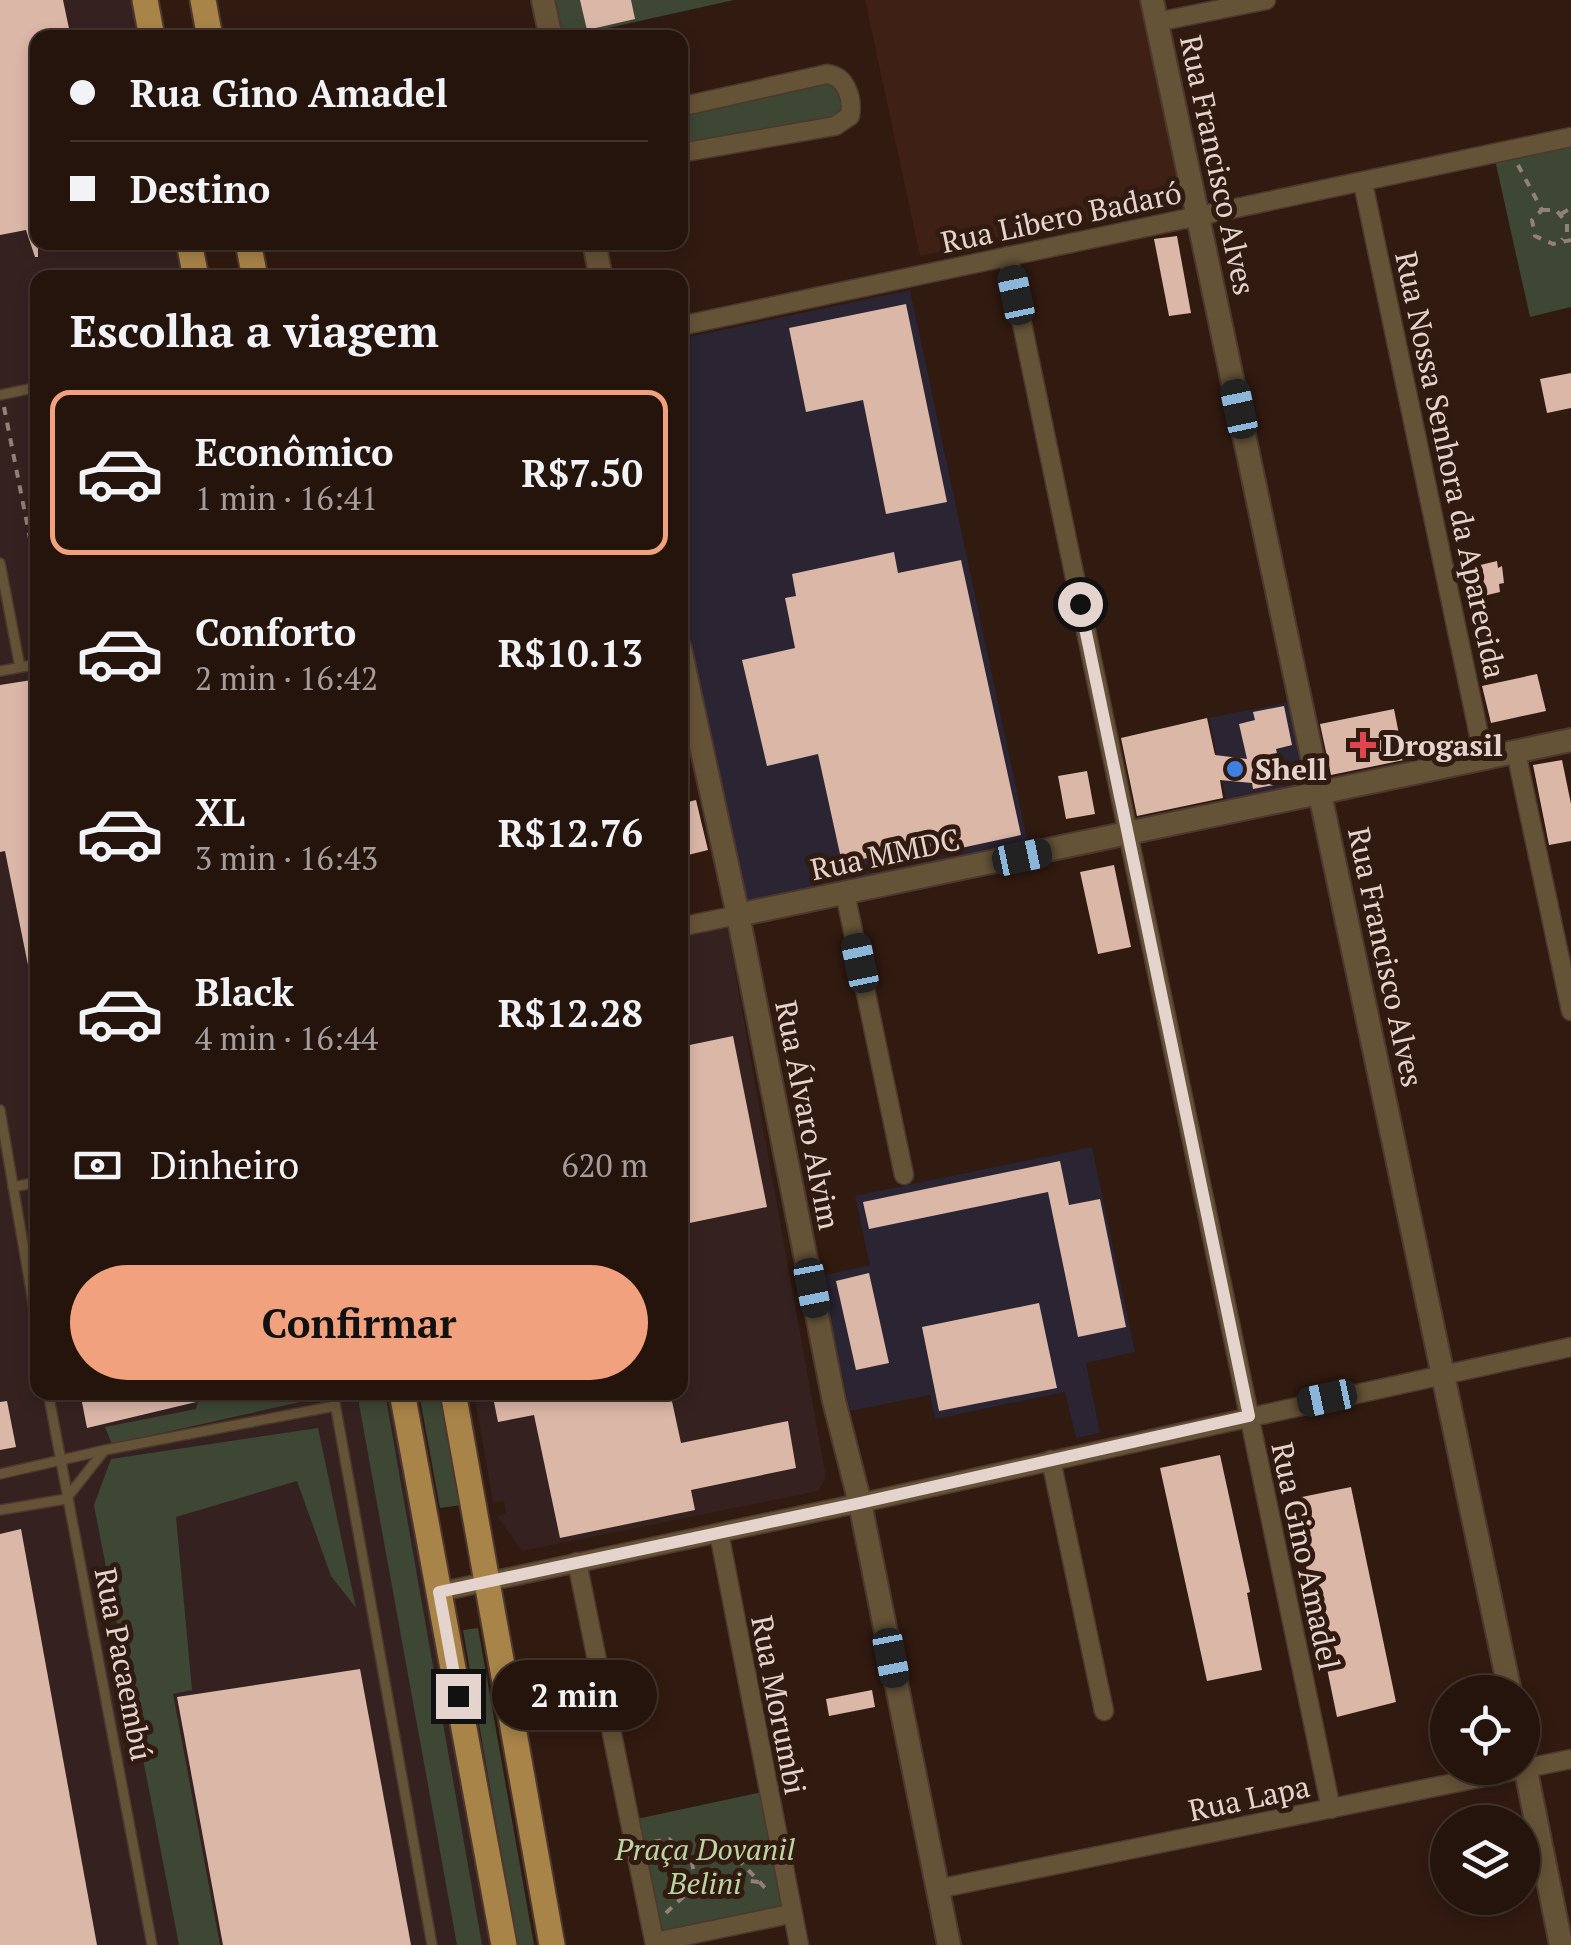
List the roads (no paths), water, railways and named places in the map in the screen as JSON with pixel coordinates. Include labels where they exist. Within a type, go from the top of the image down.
[{"type":"main road","points":[[145,0],[151,30]]},
{"type":"main road","points":[[203,0],[209,30]]},
{"type":"main road","points":[[403,1400],[504,1945]]},
{"type":"main road","points":[[454,1400],[552,1945]]},
{"type":"street","points":[[543,0],[549,30]]},
{"type":"street","points":[[1155,11],[1266,0]]},
{"type":"street","name":"Rua Francisco Alves","points":[[1155,11],[1506,1675]]},
{"type":"street","points":[[688,105],[827,74],[844,82],[852,109],[850,116],[835,126],[688,152]]},
{"type":"street","name":"Rua Libero Badaró","points":[[688,324],[1571,137]]},
{"type":"street","name":"Rua Nossa Senhora da Aparecida","points":[[1363,183],[1484,759]]},
{"type":"street","name":"Rua Gino Amadel","points":[[1008,256],[1331,1809]]},
{"type":"street","name":"Rua Álvaro Alvim","points":[[688,686],[949,1945]]},
{"type":"street","name":"Rua MMDC","points":[[688,925],[1571,740]]},
{"type":"street","points":[[1516,752],[1571,1010]]},
{"type":"street","points":[[844,893],[904,1175]]},
{"type":"street","points":[[439,1592],[1571,1347]]},
{"type":"street","points":[[1051,1460],[1104,1711]]},
{"type":"street","name":"Rua Morumbi","points":[[718,1533],[798,1945]]},
{"type":"street","points":[[577,1562],[654,1938],[790,1914]]},
{"type":"street","name":"Rua Lapa","points":[[1540,1760],[1571,1759]]},
{"type":"street","name":"Rua Lapa","points":[[937,1889],[1331,1809],[1430,1784]]},
{"type":"street","points":[[1529,1785],[1561,1945]]},
{"type":"lane","points":[[1,395],[30,389]]},
{"type":"lane","points":[[0,564],[20,667]]},
{"type":"lane","points":[[0,671],[30,665]]},
{"type":"lane","points":[[0,1110],[30,1285]]},
{"type":"lane","points":[[13,1187],[30,1184]]},
{"type":"lane","name":"Rua Pacaembú","points":[[49,1400],[152,1945]]},
{"type":"lane","points":[[334,1400],[432,1945]]},
{"type":"lane","points":[[0,1474],[335,1406]]},
{"type":"lane","points":[[0,1510],[66,1498],[105,1450]]},
{"type":"place","name":"Drogasil","points":[[1363,745]]},
{"type":"place","name":"Shell","points":[[1235,769]]},
{"type":"park label","name":"Praça Dovanil Belini","points":[[705,1866]]}]
